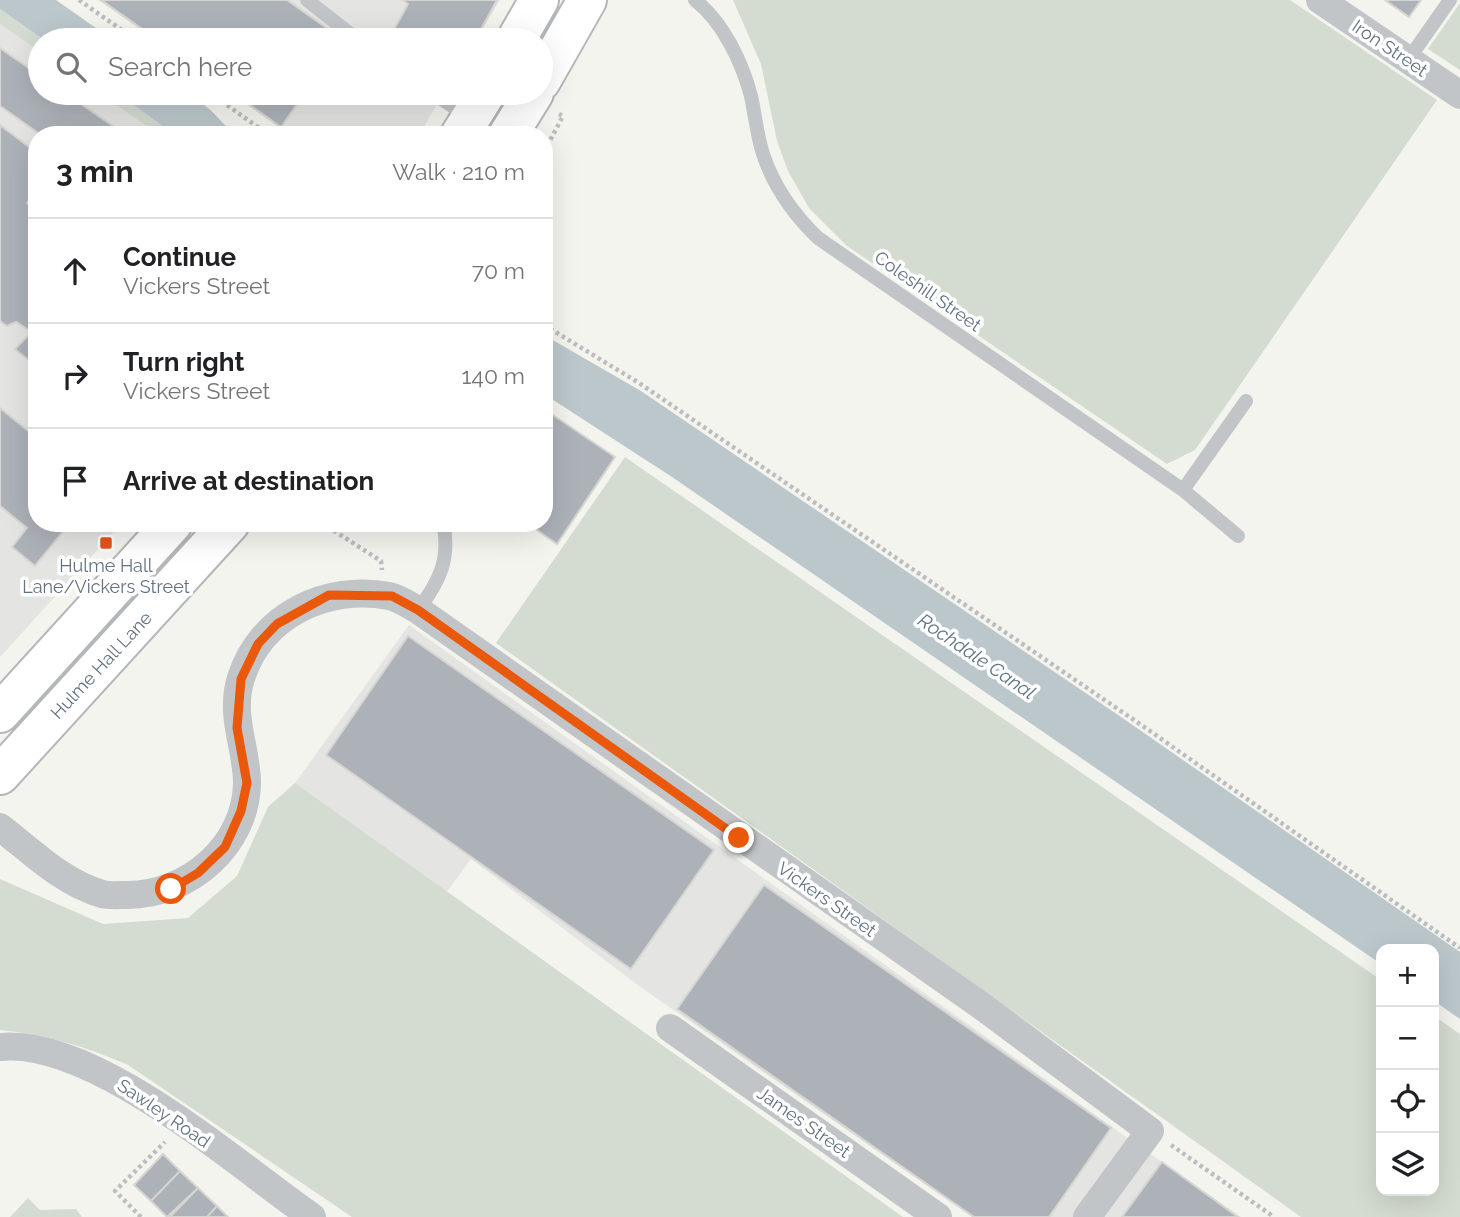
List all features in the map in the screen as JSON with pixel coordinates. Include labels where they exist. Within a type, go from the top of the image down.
[{"type":"highway","points":[[523,28],[539,0]]},
{"type":"highway","points":[[553,61],[587,0]]},
{"type":"highway","points":[[514,126],[527,105]]},
{"type":"highway","points":[[0,713],[165,532]]},
{"type":"highway","name":"Hulme Hall Lane","points":[[0,775],[222,532]]},
{"type":"street","name":"Iron Street","points":[[1327,2],[1460,95]]},
{"type":"street","name":"Vickers Street","points":[[0,827],[67,879],[103,895],[142,895],[171,889],[198,873],[225,847],[241,811],[247,783],[237,728],[241,679],[258,644],[277,624],[329,595],[384,596],[418,610],[983,1007],[1150,1131]]},
{"type":"street","name":"James Street","points":[[670,1028],[938,1217]]},
{"type":"street","name":"Sawley Road","points":[[0,1047],[33,1049],[88,1066],[127,1084],[312,1217]]},
{"type":"street","points":[[1087,1217],[1150,1131]]},
{"type":"lane","points":[[307,0],[343,28]]},
{"type":"lane","name":"Coleshill Street","points":[[695,0],[711,13],[730,45],[750,93],[763,153],[781,194],[799,220],[818,238],[1182,490],[1238,536]]},
{"type":"lane","points":[[1408,60],[1450,0]]},
{"type":"lane","points":[[454,105],[472,115]]},
{"type":"lane","points":[[1182,490],[1246,401]]},
{"type":"lane","points":[[418,610],[438,582],[445,564],[443,532]]},
{"type":"path","points":[[79,0],[119,28]]},
{"type":"path","points":[[227,105],[256,126]]},
{"type":"path","points":[[553,331],[650,390],[1115,707],[1460,948]]},
{"type":"path","points":[[336,532],[381,561],[384,596]]},
{"type":"path","points":[[141,1217],[115,1191],[181,1124]]},
{"type":"path","points":[[1150,1131],[1274,1217]]},
{"type":"shaded area","points":[[98,0],[500,0],[483,28],[138,28]]},
{"type":"shaded area","points":[[733,0],[1290,0],[1437,100],[1195,450],[1167,464],[847,246],[809,208],[788,171],[777,141],[761,64]]},
{"type":"shaded area","points":[[1460,3],[1460,70],[1428,49]]},
{"type":"shaded area","points":[[0,9],[28,29],[28,44],[0,24]]},
{"type":"shaded area","points":[[0,24],[28,44],[28,105],[116,105],[146,126],[28,126],[28,532],[114,532],[0,657]]},
{"type":"shaded area","points":[[116,105],[134,105],[163,126],[146,126]]},
{"type":"shaded area","points":[[247,105],[437,105],[424,126],[276,126]]},
{"type":"shaded area","points":[[625,457],[1376,977],[1376,1196],[1439,1196],[1439,1019],[1460,1034],[1460,1217],[1301,1217],[496,643]]},
{"type":"shaded area","points":[[409,625],[1241,1217],[972,1217],[639,986],[471,859],[446,893],[295,783]]},
{"type":"shaded area","points":[[295,783],[903,1217],[352,1217],[128,1065],[66,1042],[0,1030],[0,879],[103,924],[188,918],[237,876],[268,807]]},
{"type":"shaded area","points":[[28,1198],[40,1210],[76,1209],[82,1217],[10,1217]]},
{"type":"water","points":[[0,0],[56,0],[96,28],[28,29],[0,9]]},
{"type":"water","points":[[134,105],[204,105],[226,126],[163,126]]},
{"type":"water","name":"Rochdale Canal","points":[[553,340],[641,391],[1121,717],[1460,952],[1460,1019],[1439,1004],[1439,944],[1376,944],[1376,961],[672,477],[553,400]]},
{"type":"building","points":[[101,0],[287,0],[326,28],[141,28]]},
{"type":"building","points":[[403,0],[497,0],[482,28],[395,28],[408,4]]},
{"type":"building","points":[[1385,0],[1421,0],[1409,17]]},
{"type":"building","points":[[0,48],[28,68],[28,105],[82,105],[113,126],[28,126],[0,106]]},
{"type":"building","points":[[250,105],[297,105],[280,126]]},
{"type":"building","points":[[0,125],[28,146],[28,330],[16,322],[7,326],[0,321]]},
{"type":"building","points":[[28,336],[28,360],[15,349]]},
{"type":"building","points":[[0,408],[28,431],[28,532],[63,532],[35,566],[12,547],[27,528],[0,506]]},
{"type":"building","points":[[553,415],[615,457],[557,544],[540,532],[553,532]]},
{"type":"building","points":[[408,636],[714,850],[631,969],[326,755]]},
{"type":"building","points":[[764,885],[1111,1128],[1049,1217],[974,1217],[677,1009]]},
{"type":"building","points":[[163,1154],[180,1171],[151,1201],[134,1185]]},
{"type":"building","points":[[1162,1162],[1238,1217],[1122,1217]]},
{"type":"building","points":[[180,1171],[198,1188],[167,1217],[151,1201]]},
{"type":"building","points":[[198,1188],[217,1206],[207,1217],[170,1217]]},
{"type":"building","points":[[217,1206],[228,1217],[207,1217]]},
{"type":"place","name":"Hulme Hall Lane/Vickers Street","points":[[106,543]]},
{"type":"route","points":[[171,889],[198,873],[225,847],[241,811],[247,783],[237,728],[241,679],[258,644],[277,624],[307,604],[329,595],[363,593],[392,596],[418,610],[739,838]]}]
